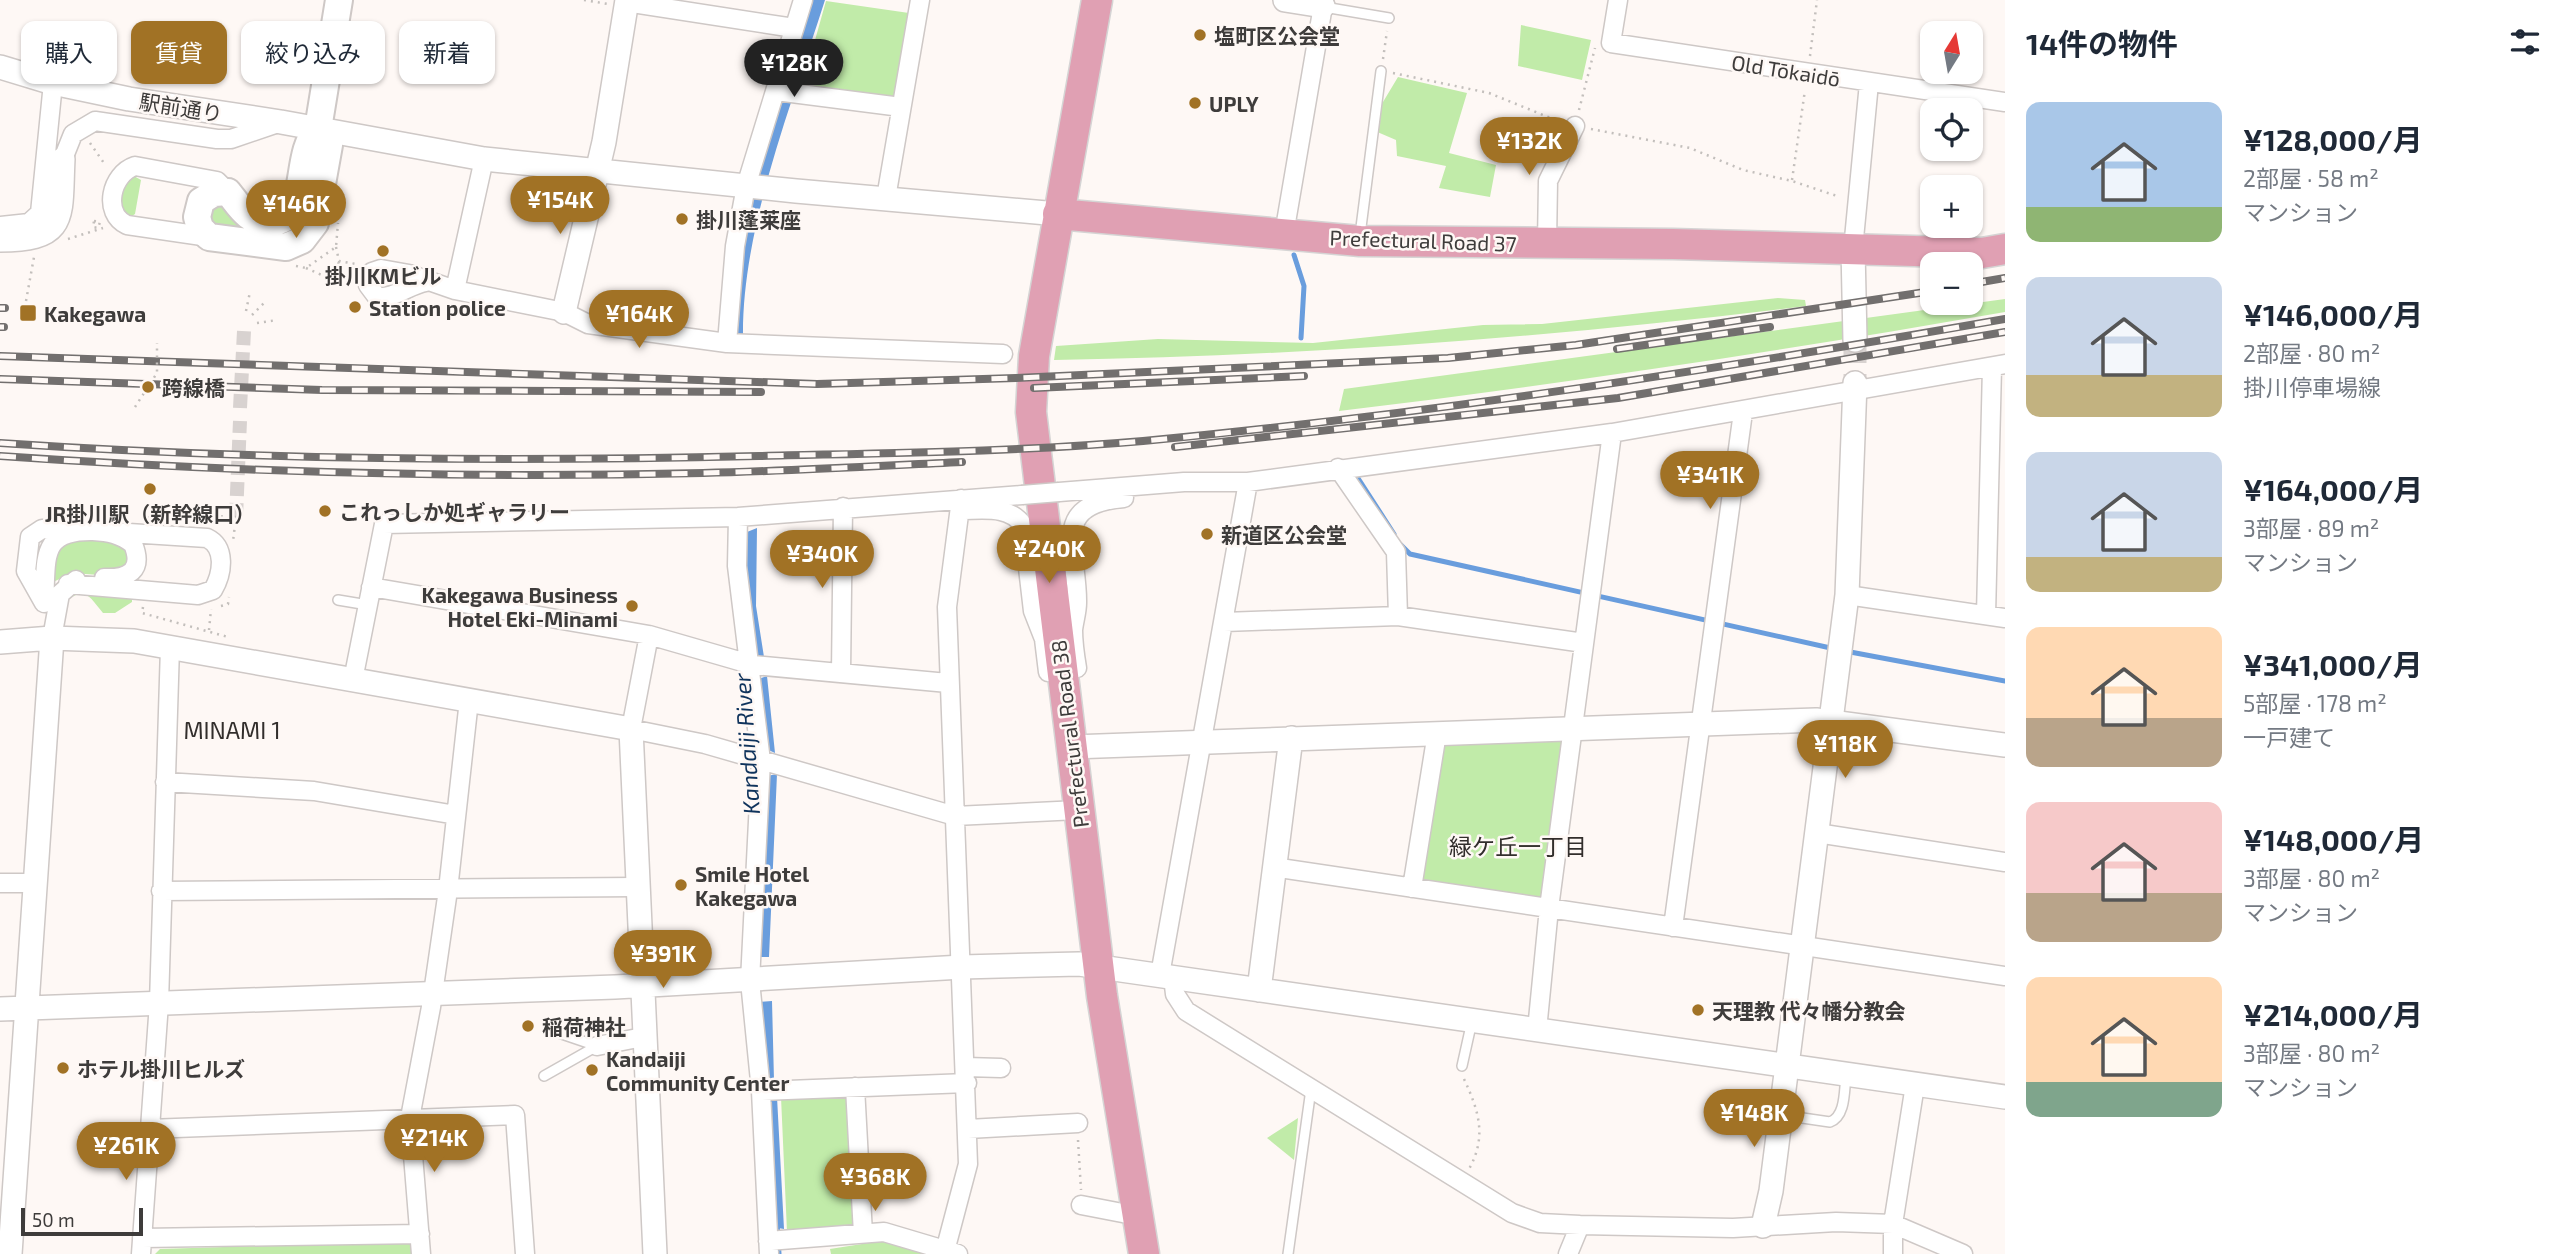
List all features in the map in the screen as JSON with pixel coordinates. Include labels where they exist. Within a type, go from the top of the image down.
[{"type":"main road","points":[[318,129],[329,145],[315,223],[302,240],[286,247],[209,237],[200,228],[197,217],[201,201],[215,193],[228,192],[247,217],[267,223],[282,221],[294,211],[308,139],[318,129],[339,0]]},
{"type":"main road","points":[[1058,214],[1097,0]]},
{"type":"main road","name":"Prefectural Road 37","points":[[1058,214],[1360,241],[1982,253],[2005,249]]},
{"type":"main road","name":"Prefectural Road 38","points":[[1058,214],[1034,356],[1031,412],[1098,966],[1144,1254]]},
{"type":"street","points":[[727,343],[735,246],[746,186],[803,0]]},
{"type":"street","points":[[886,198],[920,0]]},
{"type":"street","points":[[1284,234],[1323,3],[1285,0]]},
{"type":"street","points":[[1611,43],[1618,0]]},
{"type":"street","points":[[564,312],[598,169],[622,2],[794,28]]},
{"type":"street","name":"Old Tōkaidō","points":[[1611,43],[2005,102]]},
{"type":"street","name":"駅前通り","points":[[0,67],[21,73]]},
{"type":"street","points":[[1855,340],[1853,249],[1869,83]]},
{"type":"street","points":[[0,226],[29,223],[40,213],[53,84]]},
{"type":"street","name":"駅前通り","points":[[58,84],[129,99],[318,129]]},
{"type":"street","points":[[777,91],[901,107]]},
{"type":"street","points":[[0,240],[30,240],[51,230],[60,214],[63,159],[72,134],[95,121],[217,139],[230,138],[281,122]]},
{"type":"street","points":[[1547,243],[1548,181],[1575,126]]},
{"type":"street","points":[[318,129],[484,159],[1058,214]]},
{"type":"street","points":[[455,290],[484,159]]},
{"type":"street","points":[[209,237],[127,225],[117,220],[112,211],[117,179],[124,170],[135,166],[216,181],[228,192]]},
{"type":"street","points":[[426,282],[564,312],[588,324],[727,343],[1003,354]]},
{"type":"street","points":[[353,680],[384,524],[961,504],[1023,495],[1184,482],[1248,482],[1612,433],[1743,412],[1856,387],[1998,366],[1986,615]]},
{"type":"street","points":[[1763,1226],[1771,1191],[1847,595],[1856,387]]},
{"type":"street","points":[[1673,927],[1743,412]]},
{"type":"street","points":[[1537,1030],[1549,908],[1612,433]]},
{"type":"street","points":[[1338,468],[1396,552],[1398,617]]},
{"type":"street","points":[[1072,747],[1081,709],[1073,633],[1077,604],[1070,534],[1074,521],[1084,508],[1104,499],[1175,494],[1184,482]]},
{"type":"street","points":[[1248,482],[1200,741],[1166,976],[1186,1012],[1461,1183],[1529,1220],[1580,1225],[1763,1226],[1836,1222],[1893,1224],[1963,1254]]},
{"type":"street","points":[[961,504],[1004,510],[1017,517],[1023,525],[1033,611],[1044,639],[1053,713],[1072,747]]},
{"type":"street","points":[[737,512],[737,566],[757,666],[762,761],[750,981],[767,1091],[781,1245],[884,1232],[951,1252],[968,1164],[947,607],[961,504]]},
{"type":"street","points":[[841,673],[843,507]]},
{"type":"street","points":[[52,638],[44,601],[50,548],[56,539],[69,531],[207,537],[217,542],[221,550],[217,585],[214,590],[198,595],[68,584]]},
{"type":"street","points":[[10,1254],[6,1225],[26,1009],[52,638],[57,602],[68,584],[85,578],[123,578],[132,572],[136,558],[133,544],[113,532]]},
{"type":"street","points":[[371,587],[649,635],[757,666],[948,683]]},
{"type":"street","points":[[1847,595],[2005,618]]},
{"type":"street","points":[[1224,622],[1398,617],[1584,643]]},
{"type":"street","points":[[649,635],[631,729],[636,887],[655,1254]]},
{"type":"street","points":[[0,642],[52,638],[134,640],[631,729],[705,744],[955,817],[1078,810]]},
{"type":"street","points":[[170,647],[159,1003],[141,1246],[420,1234]]},
{"type":"street","points":[[421,1254],[410,1118],[448,890],[469,700]]},
{"type":"street","points":[[1072,747],[1573,727],[1831,721],[2005,745]]},
{"type":"street","points":[[1412,888],[1437,733]]},
{"type":"street","points":[[1259,990],[1292,738]]},
{"type":"street","points":[[165,782],[314,792],[456,815]]},
{"type":"street","points":[[1817,833],[2005,862]]},
{"type":"street","points":[[1273,867],[2005,976]]},
{"type":"street","points":[[0,883],[34,883]]},
{"type":"street","points":[[161,891],[636,887]]},
{"type":"street","points":[[0,1009],[750,981],[962,967],[1098,966],[2005,1097]]},
{"type":"street","points":[[597,1046],[643,1037]]},
{"type":"street","points":[[767,1091],[855,1087],[966,1075],[1001,1068]]},
{"type":"street","points":[[1893,1254],[1893,1224],[1915,1085]]},
{"type":"street","points":[[855,1087],[863,1234]]},
{"type":"street","points":[[149,1129],[515,1115],[525,1254]]},
{"type":"street","points":[[968,1129],[1077,1123]]},
{"type":"street","points":[[1082,1205],[1138,1216]]},
{"type":"street","points":[[1568,1254],[1580,1225]]},
{"type":"lane","points":[[1323,3],[1390,18]]},
{"type":"lane","points":[[1360,241],[1381,71]]},
{"type":"lane","points":[[338,600],[368,605]]},
{"type":"lane","points":[[1462,1066],[1472,1020]]},
{"type":"lane","points":[[550,1030],[597,1046]]},
{"type":"lane","points":[[544,1076],[597,1046]]},
{"type":"lane","points":[[1781,1115],[1830,1122],[1836,1120],[1840,1114],[1846,1074]]},
{"type":"lane","points":[[1288,1254],[1311,1089]]},
{"type":"path","points":[[584,0],[622,2]]},
{"type":"path","points":[[1792,181],[1817,0]]},
{"type":"path","points":[[1390,18],[1381,71],[1489,93],[1575,126],[1690,148],[1743,170],[1792,181],[1857,202]]},
{"type":"path","points":[[1575,126],[1596,42],[1611,43]]},
{"type":"path","points":[[306,268],[335,281],[339,261]]},
{"type":"path","points":[[26,301],[32,279]]},
{"type":"path","points":[[246,311],[250,292]]},
{"type":"path","points":[[252,315],[266,301]]},
{"type":"path","points":[[257,323],[276,320]]},
{"type":"path","points":[[135,407],[157,373],[157,343]]},
{"type":"path","points":[[1461,1183],[1476,1156],[1481,1132],[1462,1066]]},
{"type":"path","points":[[1077,1123],[1082,1205]]},
{"type":"green space","points":[[826,1],[909,13],[897,93],[891,99],[801,90]]},
{"type":"green space","points":[[1521,25],[1591,40],[1582,80],[1518,66]]},
{"type":"green space","points":[[1398,77],[1467,93],[1449,153],[1496,165],[1490,197],[1439,188],[1446,166],[1397,156],[1396,140],[1375,131],[1377,112]]},
{"type":"green space","points":[[134,176],[141,180],[135,214],[129,218],[120,209],[123,184]]},
{"type":"green space","points":[[220,203],[261,230],[219,227],[212,223],[211,209]]},
{"type":"green space","points":[[1778,298],[1805,300],[1806,306],[1618,327],[1431,343],[1243,354],[1054,360],[1056,346],[1158,339],[1313,343],[1483,325],[1542,324]]},
{"type":"green space","points":[[2005,299],[2005,312],[1590,378],[1339,411],[1344,389],[1920,311],[1920,315],[1983,315],[1983,302]]},
{"type":"green space","points":[[74,538],[132,545],[134,564],[113,576],[72,573],[51,583],[56,546]]},
{"type":"green space","points":[[69,591],[132,596],[132,602],[115,613],[103,613],[86,595],[77,595],[64,603]]},
{"type":"green space","points":[[1558,738],[1564,745],[1542,896],[1537,899],[1425,883],[1421,873],[1440,748],[1446,742]]},
{"type":"green space","points":[[845,1094],[851,1099],[857,1221],[852,1228],[787,1232],[781,1097]]},
{"type":"green space","points":[[1298,1118],[1294,1160],[1267,1138]]},
{"type":"green space","points":[[409,1241],[416,1248],[416,1254],[155,1254],[160,1249]]},
{"type":"green space","points":[[881,1241],[924,1254],[831,1254],[830,1249]]},
{"type":"water","points":[[812,0],[825,0],[784,123],[760,209],[745,295],[743,336],[733,336],[742,250],[751,208],[773,124]]},
{"type":"water","points":[[757,528],[756,606],[764,657],[752,654],[747,607],[747,532]]},
{"type":"water","points":[[767,676],[775,753],[764,748],[756,680]]},
{"type":"water","points":[[777,774],[769,957],[758,957],[767,776]]},
{"type":"water","points":[[772,1001],[774,1080],[766,1080],[759,1002]]},
{"type":"water","points":[[777,1097],[784,1229],[772,1227],[768,1102]]},
{"type":"waterway","points":[[1294,255],[1304,286],[1301,338]]},
{"type":"waterway","points":[[1354,472],[1394,534]]},
{"type":"waterway","points":[[1401,545],[1410,554],[1835,649]]},
{"type":"waterway","points":[[1845,651],[2005,681]]},
{"type":"waterway","name":"Kandaiji River","points":[[777,1221],[779,1254]]},
{"type":"tunnel","points":[[240,408],[244,331]]},
{"type":"tunnel","points":[[1855,340],[1855,383]]},
{"type":"tunnel","points":[[236,517],[240,421]]},
{"type":"railway","points":[[1983,282],[2005,278]]},
{"type":"railway","points":[[0,356],[817,384],[1016,378],[1448,358],[1576,345],[1920,293]]},
{"type":"railway","points":[[0,308],[5,308]]},
{"type":"railway","points":[[0,443],[190,453],[474,459],[903,453],[1095,445],[1252,430],[1468,404],[2005,319]]},
{"type":"railway","points":[[1617,349],[1770,327]]},
{"type":"railway","points":[[1175,447],[1618,398],[2005,332]]},
{"type":"railway","points":[[1034,388],[1304,376]]},
{"type":"railway","points":[[0,379],[322,390],[761,392]]},
{"type":"railway","points":[[0,456],[264,470],[527,475],[735,472],[962,462]]},
{"type":"place","name":"塩町区公会堂","points":[[1200,35]]},
{"type":"place","name":"UPLY","points":[[1195,103]]},
{"type":"place","name":"掛川蓬莱座","points":[[682,219]]},
{"type":"place","name":"掛川KMビル","points":[[383,251]]},
{"type":"place","name":"Station police","points":[[355,307]]},
{"type":"place","name":"Kakegawa","points":[[28,313]]},
{"type":"place","name":"跨線橋","points":[[148,387]]},
{"type":"place","name":"JR掛川駅（新幹線口）","points":[[150,489]]},
{"type":"place","name":"これっしか処ギャラリー","points":[[325,511]]},
{"type":"place","name":"新道区公会堂","points":[[1207,534]]},
{"type":"place","name":"Kakegawa Business Hotel Eki-Minami","points":[[632,606]]},
{"type":"place","name":"Smile Hotel Kakegawa","points":[[681,885]]},
{"type":"place","name":"天理教 代々幡分教会","points":[[1698,1010]]},
{"type":"place","name":"稲荷神社","points":[[528,1026]]},
{"type":"place","name":"ホテル掛川ヒルズ","points":[[63,1068]]},
{"type":"place","name":"Kandaiji Community Center","points":[[592,1070]]},
{"type":"district","name":"MINAMI 1","points":[[232,730]]},
{"type":"district","name":"緑ケ丘一丁目","points":[[1518,846]]}]
